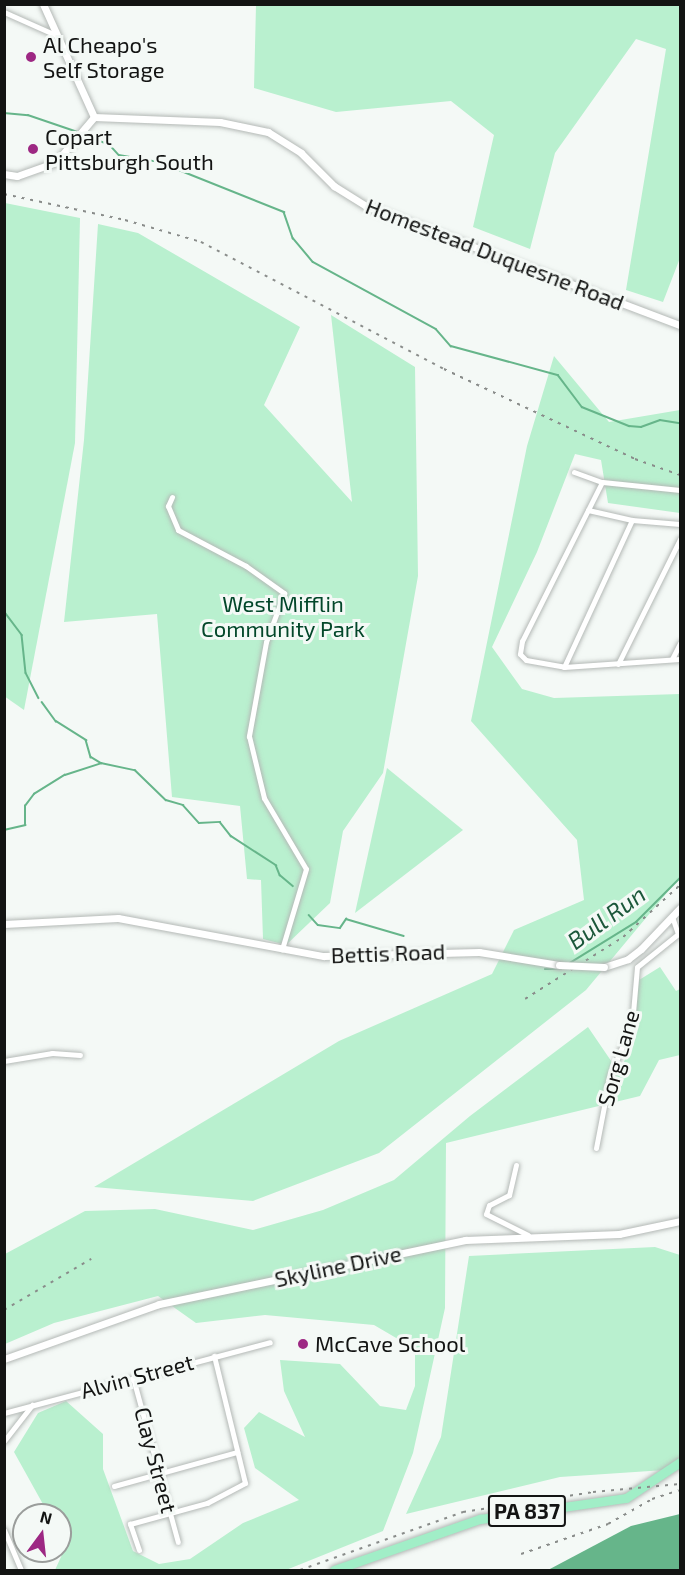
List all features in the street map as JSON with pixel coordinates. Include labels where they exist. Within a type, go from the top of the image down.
[{"type":"main road","name":"PA 837","points":[[334,1570],[480,1519],[626,1498],[681,1462]]},
{"type":"street","points":[[4,174],[17,176],[56,162],[94,117],[43,4]]},
{"type":"street","points":[[4,12],[58,36]]},
{"type":"street","name":"Homestead Duquesne Road","points":[[94,117],[220,122],[268,132],[301,153],[334,186],[366,206],[681,325]]},
{"type":"street","points":[[574,472],[618,485],[681,490]]},
{"type":"street","points":[[602,482],[522,640],[520,654],[526,660],[564,667],[681,658]]},
{"type":"street","points":[[172,497],[168,506],[178,530],[246,566],[284,593],[266,642],[249,736],[264,798],[306,869],[282,949]]},
{"type":"street","points":[[588,510],[632,519],[681,524]]},
{"type":"street","points":[[564,667],[632,519]]},
{"type":"street","points":[[618,664],[681,539]]},
{"type":"street","points":[[672,659],[681,643]]},
{"type":"street","name":"Bettis Road","points":[[4,924],[79,917],[141,920],[282,949],[342,958],[425,951],[479,952],[559,965],[604,968],[628,959],[681,908]]},
{"type":"street","name":"Sorg Lane","points":[[596,1148],[610,1075],[632,1024],[637,967],[678,934],[672,917]]},
{"type":"street","points":[[4,1061],[52,1053],[80,1055]]},
{"type":"street","points":[[516,1165],[509,1195],[489,1205],[486,1214],[528,1235]]},
{"type":"street","name":"Skyline Drive","points":[[4,1359],[159,1304],[465,1240],[528,1235],[620,1234],[681,1221]]},
{"type":"street","name":"Alvin Street","points":[[4,1413],[270,1342]]},
{"type":"street","points":[[139,1550],[130,1524],[207,1503],[245,1483],[214,1356]]},
{"type":"street","name":"Clay Street","points":[[133,1378],[178,1542]]},
{"type":"street","points":[[4,1441],[33,1404]]},
{"type":"street","points":[[114,1486],[237,1452]]},
{"type":"street","points":[[4,1530],[21,1570]]},
{"type":"street","points":[[4,1549],[11,1546]]},
{"type":"green space","points":[[256,5],[680,5],[680,258],[663,302],[626,290],[666,49],[636,39],[555,153],[530,249],[473,227],[494,135],[451,101],[336,112],[254,88]]},
{"type":"green space","points":[[5,203],[80,218],[75,443],[24,710],[4,696]]},
{"type":"green space","name":"West Mifflin Community Park","points":[[98,224],[138,233],[300,327],[264,405],[352,502],[331,315],[415,367],[418,576],[383,773],[343,831],[330,903],[286,945],[263,939],[261,880],[247,879],[240,806],[172,797],[157,614],[64,622],[84,440]]},
{"type":"green space","points":[[554,356],[609,422],[680,410],[680,513],[608,503],[601,460],[575,454],[537,552],[492,647],[522,689],[554,698],[680,694],[680,877],[586,990],[379,1153],[253,1201],[94,1187],[339,1041],[492,974],[514,930],[584,900],[577,840],[471,721],[527,446]]},
{"type":"green space","points":[[387,768],[463,830],[355,913]]},
{"type":"green space","points":[[660,967],[676,991],[680,989],[680,1055],[659,1060],[640,1096],[446,1143],[445,1308],[413,1453],[383,1531],[286,1570],[55,1570],[58,1563],[72,1563],[72,1503],[42,1503],[14,1452],[38,1413],[66,1401],[103,1434],[103,1469],[133,1551],[159,1564],[190,1559],[243,1523],[299,1500],[255,1468],[244,1428],[259,1412],[305,1437],[284,1391],[280,1360],[340,1364],[380,1406],[406,1410],[415,1386],[415,1349],[374,1325],[265,1315],[196,1323],[158,1296],[54,1323],[5,1344],[5,1254],[85,1211],[155,1209],[253,1230],[323,1210],[394,1180],[470,1116],[588,1027],[620,1074],[629,1047],[639,980]]},
{"type":"green space","points":[[655,1247],[680,1255],[680,1469],[560,1477],[406,1514],[441,1437],[469,1256]]},
{"type":"shaded area","points":[[680,1514],[680,1570],[548,1570],[631,1526]]},
{"type":"waterway","points":[[4,113],[28,115],[78,132]]},
{"type":"waterway","points":[[85,137],[109,144],[119,155],[159,162],[284,212],[293,238],[313,262],[436,329],[451,346],[558,375],[582,407],[629,426],[641,427],[660,420],[680,423]]},
{"type":"waterway","points":[[4,611],[22,635],[26,673],[39,698]]},
{"type":"waterway","points":[[42,702],[56,721],[86,740],[91,757],[101,763]]},
{"type":"waterway","name":"Bull Run","points":[[4,830],[25,825],[25,806],[34,794],[65,775],[101,763],[135,770],[166,800],[183,805],[199,823],[220,822],[231,836],[276,865],[280,875],[293,886]]},
{"type":"waterway","name":"Bull Run","points":[[570,963],[636,922],[680,878]]},
{"type":"waterway","name":"Bull Run","points":[[309,915],[318,925],[340,928],[346,919],[404,936]]},
{"type":"waterway","name":"Bull Run","points":[[545,969],[561,969]]},
{"type":"railway","points":[[4,194],[125,220],[201,242],[444,369],[635,459],[680,475]]},
{"type":"railway","points":[[525,999],[623,937],[680,885]]},
{"type":"railway","points":[[4,1310],[91,1259]]},
{"type":"railway","points":[[300,1570],[463,1512],[593,1492],[680,1484]]},
{"type":"railway","points":[[521,1554],[608,1524],[652,1499],[679,1490]]},
{"type":"place","name":"Al Cheapo's Self Storage","points":[[31,57]]},
{"type":"place","name":"Copart Pittsburgh South","points":[[33,149]]},
{"type":"place","name":"McCave School","points":[[303,1344]]}]
